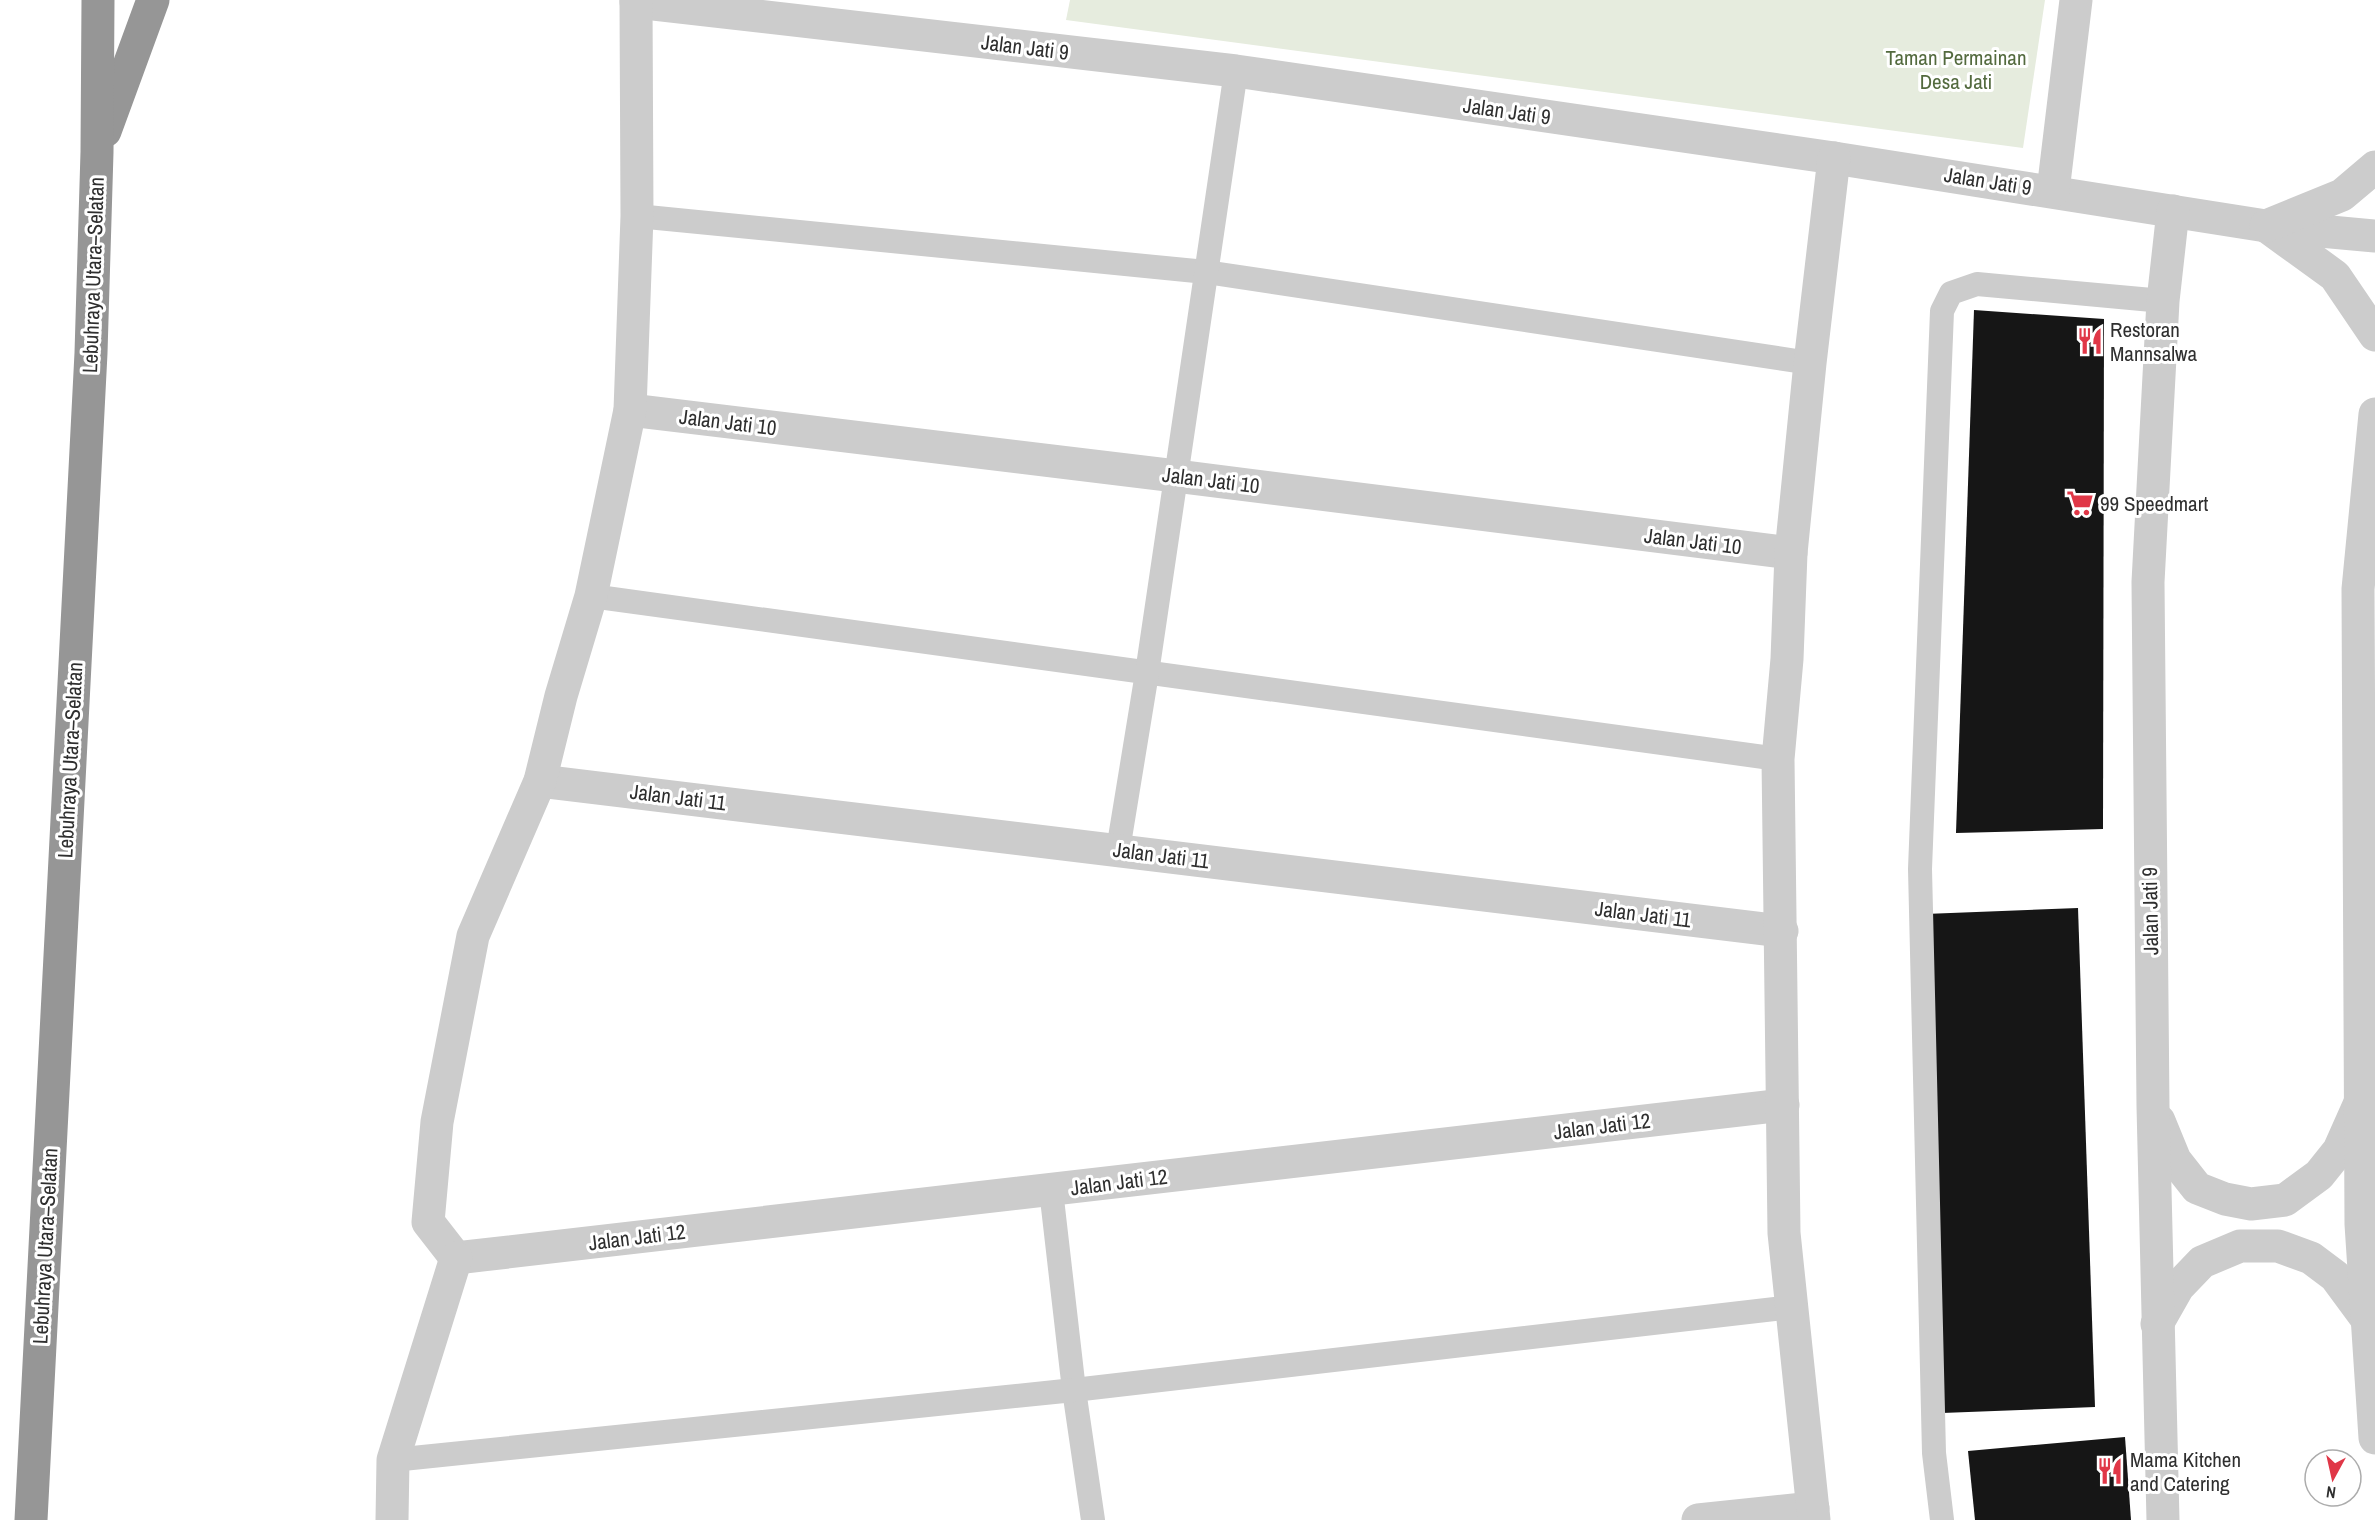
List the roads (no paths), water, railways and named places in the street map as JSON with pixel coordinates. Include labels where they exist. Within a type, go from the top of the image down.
[{"type":"highway","name":"Lebuhraya Utara–Selatan","points":[[30,1520],[91,353],[97,152],[98,0]]},
{"type":"highway","points":[[97,152],[153,0]]},
{"type":"street","points":[[2052,191],[2076,0]]},
{"type":"street","points":[[392,1520],[393,1460],[456,1258],[428,1222],[437,1122],[473,936],[540,781],[561,696],[591,596],[630,410],[637,216],[636,1]]},
{"type":"street","name":"Jalan Jati 9","points":[[636,1],[1236,71],[1834,158],[2265,226],[2375,236]]},
{"type":"street","points":[[1698,1520],[1813,1514],[1784,1233],[1782,931],[1778,759],[1787,659],[1791,553],[1834,158]]},
{"type":"street","points":[[2265,226],[2343,195],[2375,166]]},
{"type":"street","name":"Jalan Jati 9","points":[[2163,1520],[2152,1106],[2148,582],[2163,301],[2173,211]]},
{"type":"street","points":[[2265,226],[2335,276],[2375,335]]},
{"type":"street","name":"Jalan Jati 10","points":[[630,410],[1791,553]]},
{"type":"street","points":[[2375,414],[2358,589],[2359,1105],[2368,1223],[2366,1318],[2375,1438]]},
{"type":"street","name":"Jalan Jati 11","points":[[540,781],[1782,931]]},
{"type":"street","points":[[2152,1106],[2175,1160],[2197,1188],[2225,1199],[2251,1204],[2285,1200],[2319,1175],[2339,1150],[2359,1105]]},
{"type":"street","name":"Jalan Jati 12","points":[[456,1258],[1783,1106]]},
{"type":"street","points":[[2157,1325],[2178,1287],[2202,1262],[2240,1246],[2278,1246],[2311,1258],[2335,1276],[2366,1318]]},
{"type":"lane","points":[[1118,850],[1147,673],[1236,71]]},
{"type":"lane","points":[[637,216],[1206,272],[1810,363]]},
{"type":"lane","points":[[1942,1520],[1934,1453],[1920,869],[1942,311],[1951,294],[1977,284],[2163,301]]},
{"type":"lane","points":[[591,596],[1778,759]]},
{"type":"lane","points":[[1051,1190],[1074,1390],[1093,1520]]},
{"type":"lane","points":[[393,1460],[1074,1390],[1792,1307]]},
{"type":"place","name":"Restoran Mannsalwa","points":[[2090,341]]},
{"type":"place","name":"99 Speedmart","points":[[2080,503]]},
{"type":"place","name":"Mama Kitchen and Catering","points":[[2110,1471]]},
{"type":"park label","name":"Taman Permainan Desa Jati","points":[[1956,69]]}]
